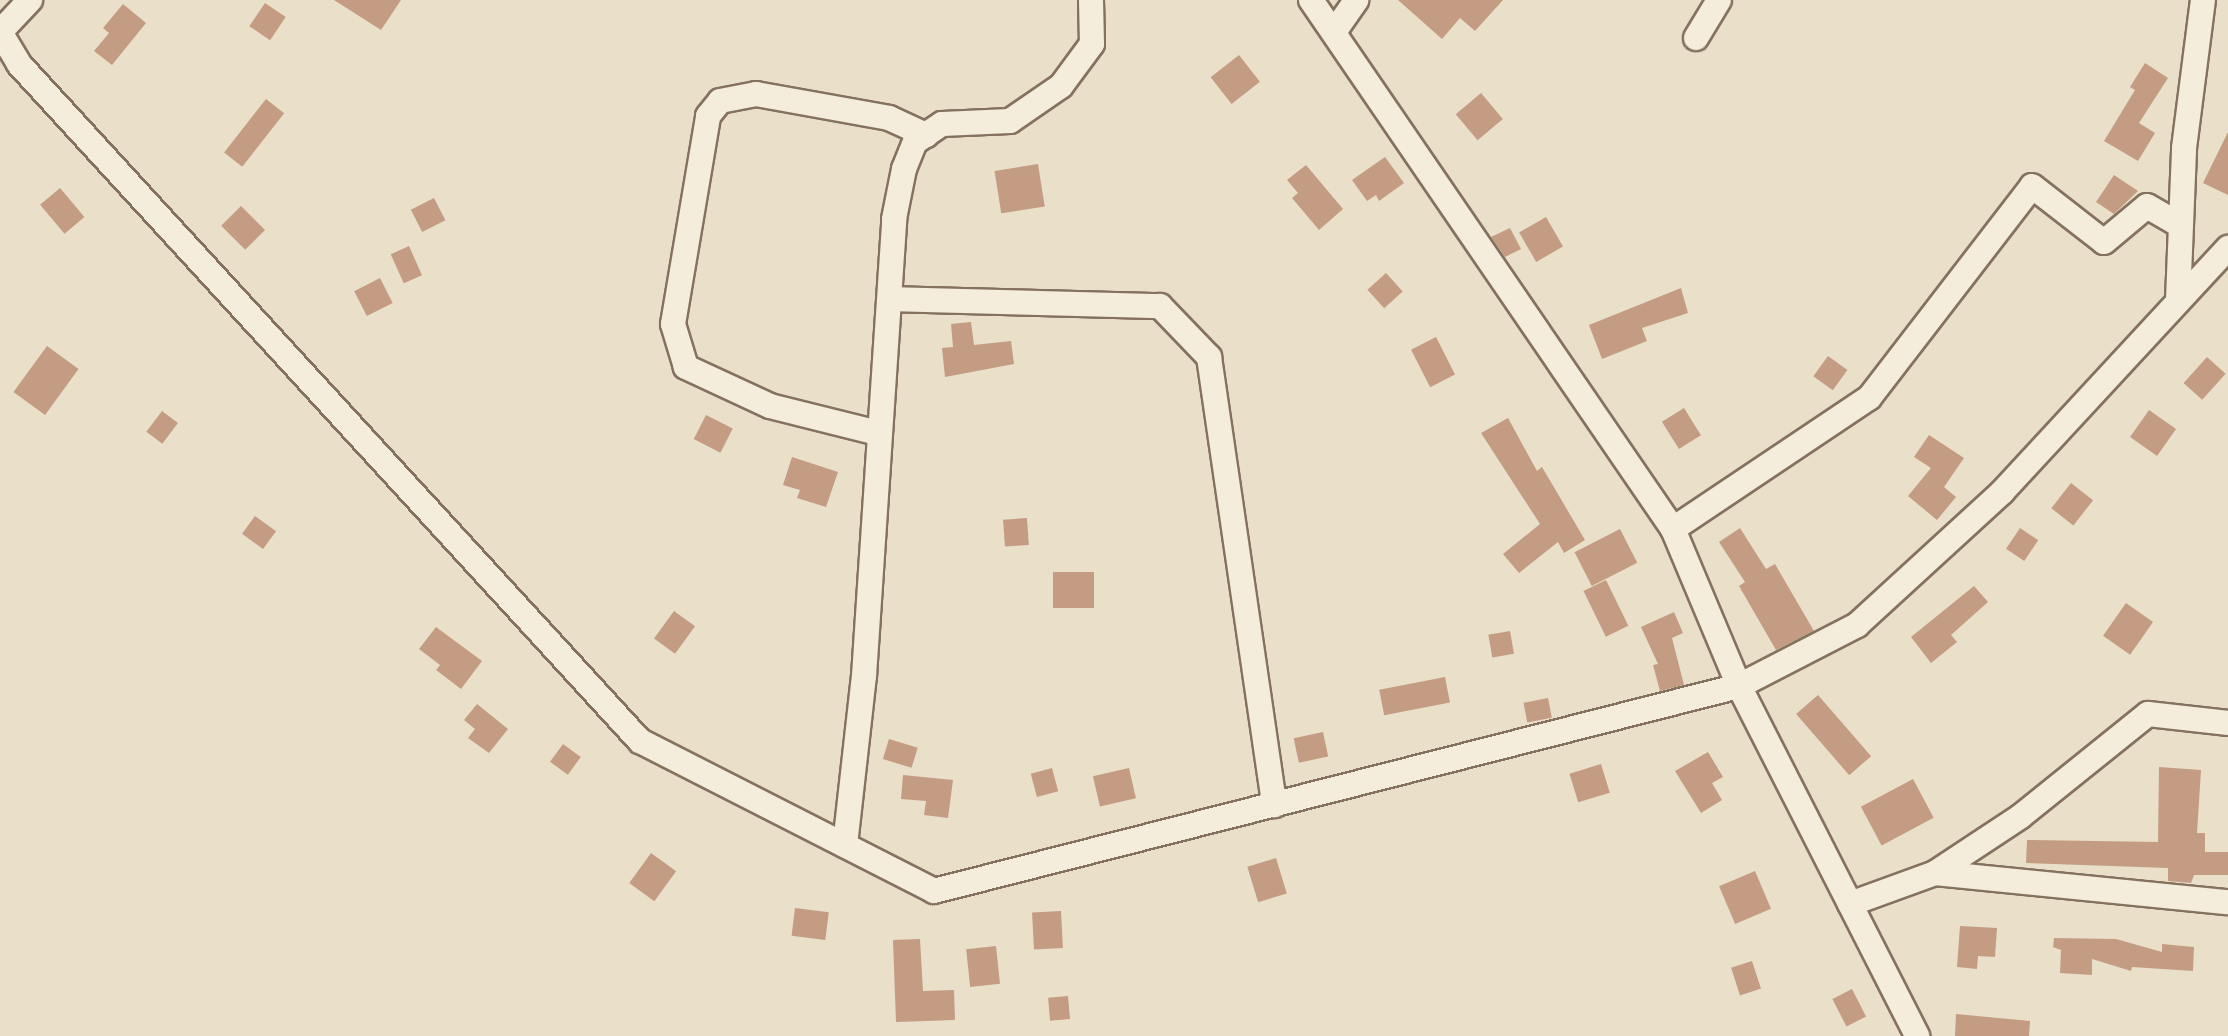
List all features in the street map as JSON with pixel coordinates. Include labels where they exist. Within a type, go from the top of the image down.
[{"type":"street","points":[[30,0],[0,32],[19,64],[640,741],[934,891],[1740,686],[1857,625],[2002,492],[2228,248]]},
{"type":"street","points":[[845,845],[864,676],[894,219],[904,169],[915,142],[942,124],[1010,121],[1061,86],[1092,44],[1091,0]]},
{"type":"street","points":[[1311,0],[1673,529],[1740,686],[1917,1036]]},
{"type":"street","points":[[1334,32],[1356,0]]},
{"type":"street","points":[[1696,38],[1719,0]]},
{"type":"street","points":[[2178,300],[2184,148],[2203,0]]},
{"type":"street","points":[[878,433],[770,406],[686,367],[673,324],[708,116],[720,101],[756,94],[889,118],[926,135]]},
{"type":"street","points":[[1673,529],[1869,398],[2032,186],[2104,242],[2147,206],[2181,226]]},
{"type":"street","points":[[890,299],[1160,306],[1209,357],[1274,805]]},
{"type":"street","points":[[1850,904],[1935,873],[2021,816],[2148,714],[2228,723]]},
{"type":"street","points":[[1935,873],[2228,902]]},
{"type":"building","points":[[334,0],[401,0],[381,30]]},
{"type":"building","points":[[1398,0],[1503,0],[1475,31],[1460,18],[1442,39]]},
{"type":"building","points":[[265,3],[286,17],[270,40],[249,26]]},
{"type":"building","points":[[123,4],[146,23],[112,65],[94,51],[109,33],[103,28]]},
{"type":"building","points":[[1239,55],[1260,82],[1232,104],[1211,77]]},
{"type":"building","points":[[2145,63],[2168,78],[2139,123],[2155,133],[2138,161],[2104,141],[2135,90],[2130,87]]},
{"type":"building","points":[[1481,93],[1503,119],[1478,140],[1456,114]]},
{"type":"building","points":[[266,99],[284,113],[242,167],[224,153]]},
{"type":"building","points":[[2228,132],[2228,195],[2203,183]]},
{"type":"building","points":[[1385,157],[1404,183],[1379,201],[1376,195],[1367,201],[1352,180]]},
{"type":"building","points":[[1038,164],[1045,206],[1001,213],[995,171]]},
{"type":"building","points":[[1306,165],[1343,209],[1319,230],[1292,198],[1298,193],[1287,180]]},
{"type":"building","points":[[2114,175],[2138,191],[2114,214],[2096,202]]},
{"type":"building","points":[[60,188],[84,217],[65,234],[40,205]]},
{"type":"building","points":[[434,198],[445,220],[422,232],[411,210]]},
{"type":"building","points":[[241,206],[265,230],[245,250],[221,226]]},
{"type":"building","points":[[1546,217],[1563,246],[1536,262],[1519,232]]},
{"type":"building","points":[[1510,228],[1521,249],[1505,257],[1491,237]]},
{"type":"building","points":[[409,246],[422,275],[404,283],[391,254]]},
{"type":"building","points":[[1386,273],[1403,292],[1384,308],[1367,290]]},
{"type":"building","points":[[380,278],[393,303],[367,316],[354,291]]},
{"type":"building","points":[[1681,288],[1688,313],[1642,328],[1647,341],[1602,359],[1589,325]]},
{"type":"building","points":[[971,322],[974,345],[1011,341],[1014,364],[945,377],[942,348],[953,347],[951,324]]},
{"type":"building","points":[[1436,337],[1455,374],[1430,387],[1411,350]]},
{"type":"building","points":[[47,346],[79,369],[45,415],[13,392]]},
{"type":"building","points":[[1828,356],[1847,370],[1833,390],[1813,376]]},
{"type":"building","points":[[2207,357],[2226,374],[2202,400],[2184,383]]},
{"type":"building","points":[[1684,408],[1701,435],[1679,449],[1662,422]]},
{"type":"building","points":[[2149,410],[2176,429],[2157,456],[2130,437]]},
{"type":"building","points":[[162,411],[178,423],[162,444],[146,432]]},
{"type":"building","points":[[706,415],[733,429],[720,453],[694,439]]},
{"type":"building","points":[[1508,418],[1537,471],[1542,467],[1585,540],[1564,553],[1558,542],[1519,573],[1503,554],[1540,524],[1481,433]]},
{"type":"building","points":[[1929,435],[1964,458],[1944,487],[1956,497],[1937,520],[1908,496],[1931,468],[1914,457]]},
{"type":"building","points":[[792,457],[838,472],[826,507],[797,498],[800,490],[783,485]]},
{"type":"building","points":[[2071,483],[2093,500],[2073,525],[2051,508]]},
{"type":"building","points":[[255,516],[276,531],[263,549],[242,534]]},
{"type":"building","points":[[1027,518],[1029,545],[1005,547],[1003,520]]},
{"type":"building","points":[[1740,528],[1766,569],[1775,564],[1814,631],[1776,650],[1739,586],[1745,582],[1719,542]]},
{"type":"building","points":[[2020,528],[2038,540],[2024,561],[2006,549]]},
{"type":"building","points":[[1620,529],[1637,563],[1592,586],[1575,552]]},
{"type":"building","points":[[1053,572],[1094,572],[1094,608],[1053,608]]},
{"type":"building","points":[[1606,580],[1628,626],[1606,637],[1584,591]]},
{"type":"building","points":[[1974,586],[1988,602],[1951,635],[1957,642],[1931,663],[1911,637]]},
{"type":"building","points":[[2126,603],[2153,622],[2130,655],[2103,636]]},
{"type":"building","points":[[674,611],[695,626],[675,654],[654,639]]},
{"type":"building","points":[[1674,612],[1683,633],[1672,638],[1684,685],[1660,691],[1653,665],[1658,664],[1641,627]]},
{"type":"building","points":[[436,627],[482,661],[461,689],[436,670],[440,665],[419,649]]},
{"type":"building","points":[[1510,631],[1514,654],[1492,657],[1488,635]]},
{"type":"building","points":[[1445,677],[1450,703],[1384,715],[1379,690]]},
{"type":"building","points":[[1818,695],[1871,756],[1849,775],[1796,714]]},
{"type":"building","points":[[1548,698],[1552,718],[1527,722],[1523,703]]},
{"type":"building","points":[[477,704],[508,729],[489,753],[468,738],[475,729],[464,720]]},
{"type":"building","points":[[1323,732],[1328,756],[1299,763],[1294,738]]},
{"type":"building","points":[[889,739],[918,748],[912,768],[883,759]]},
{"type":"building","points":[[563,744],[581,757],[568,775],[550,762]]},
{"type":"building","points":[[1708,752],[1723,777],[1712,783],[1722,800],[1701,813],[1675,771]]},
{"type":"building","points":[[1601,764],[1610,793],[1578,802],[1569,774]]},
{"type":"building","points":[[2159,767],[2201,770],[2197,833],[2205,833],[2205,852],[2228,852],[2228,875],[2194,875],[2191,883],[2168,881],[2168,868],[2026,863],[2027,840],[2158,842]]},
{"type":"building","points":[[1052,768],[1058,791],[1037,797],[1031,774]]},
{"type":"building","points":[[1129,768],[1136,798],[1100,807],[1093,776]]},
{"type":"building","points":[[903,775],[953,780],[948,818],[924,815],[926,801],[901,799]]},
{"type":"building","points":[[1913,779],[1934,818],[1882,846],[1861,807]]},
{"type":"building","points":[[651,853],[676,871],[654,901],[629,883]]},
{"type":"building","points":[[1276,858],[1287,893],[1258,902],[1247,867]]},
{"type":"building","points":[[1755,871],[1771,909],[1735,924],[1719,886]]},
{"type":"building","points":[[795,908],[829,912],[825,940],[792,936]]},
{"type":"building","points":[[1061,911],[1063,948],[1034,949],[1032,913]]},
{"type":"building","points":[[1960,926],[1997,928],[1995,957],[1978,956],[1977,969],[1957,967]]},
{"type":"building","points":[[2054,938],[2116,939],[2162,952],[2162,944],[2194,947],[2193,971],[2132,967],[2131,971],[2092,959],[2092,975],[2060,973],[2061,950],[2053,947]]},
{"type":"building","points":[[920,939],[923,991],[954,990],[955,1020],[896,1022],[893,940]]},
{"type":"building","points":[[996,946],[1000,984],[970,987],[966,949]]},
{"type":"building","points":[[1752,961],[1761,989],[1740,995],[1731,968]]},
{"type":"building","points":[[1852,989],[1866,1017],[1846,1027],[1832,999]]},
{"type":"building","points":[[1068,996],[1070,1019],[1050,1021],[1048,998]]},
{"type":"building","points":[[1956,1014],[2030,1021],[2029,1036],[1955,1036]]}]
